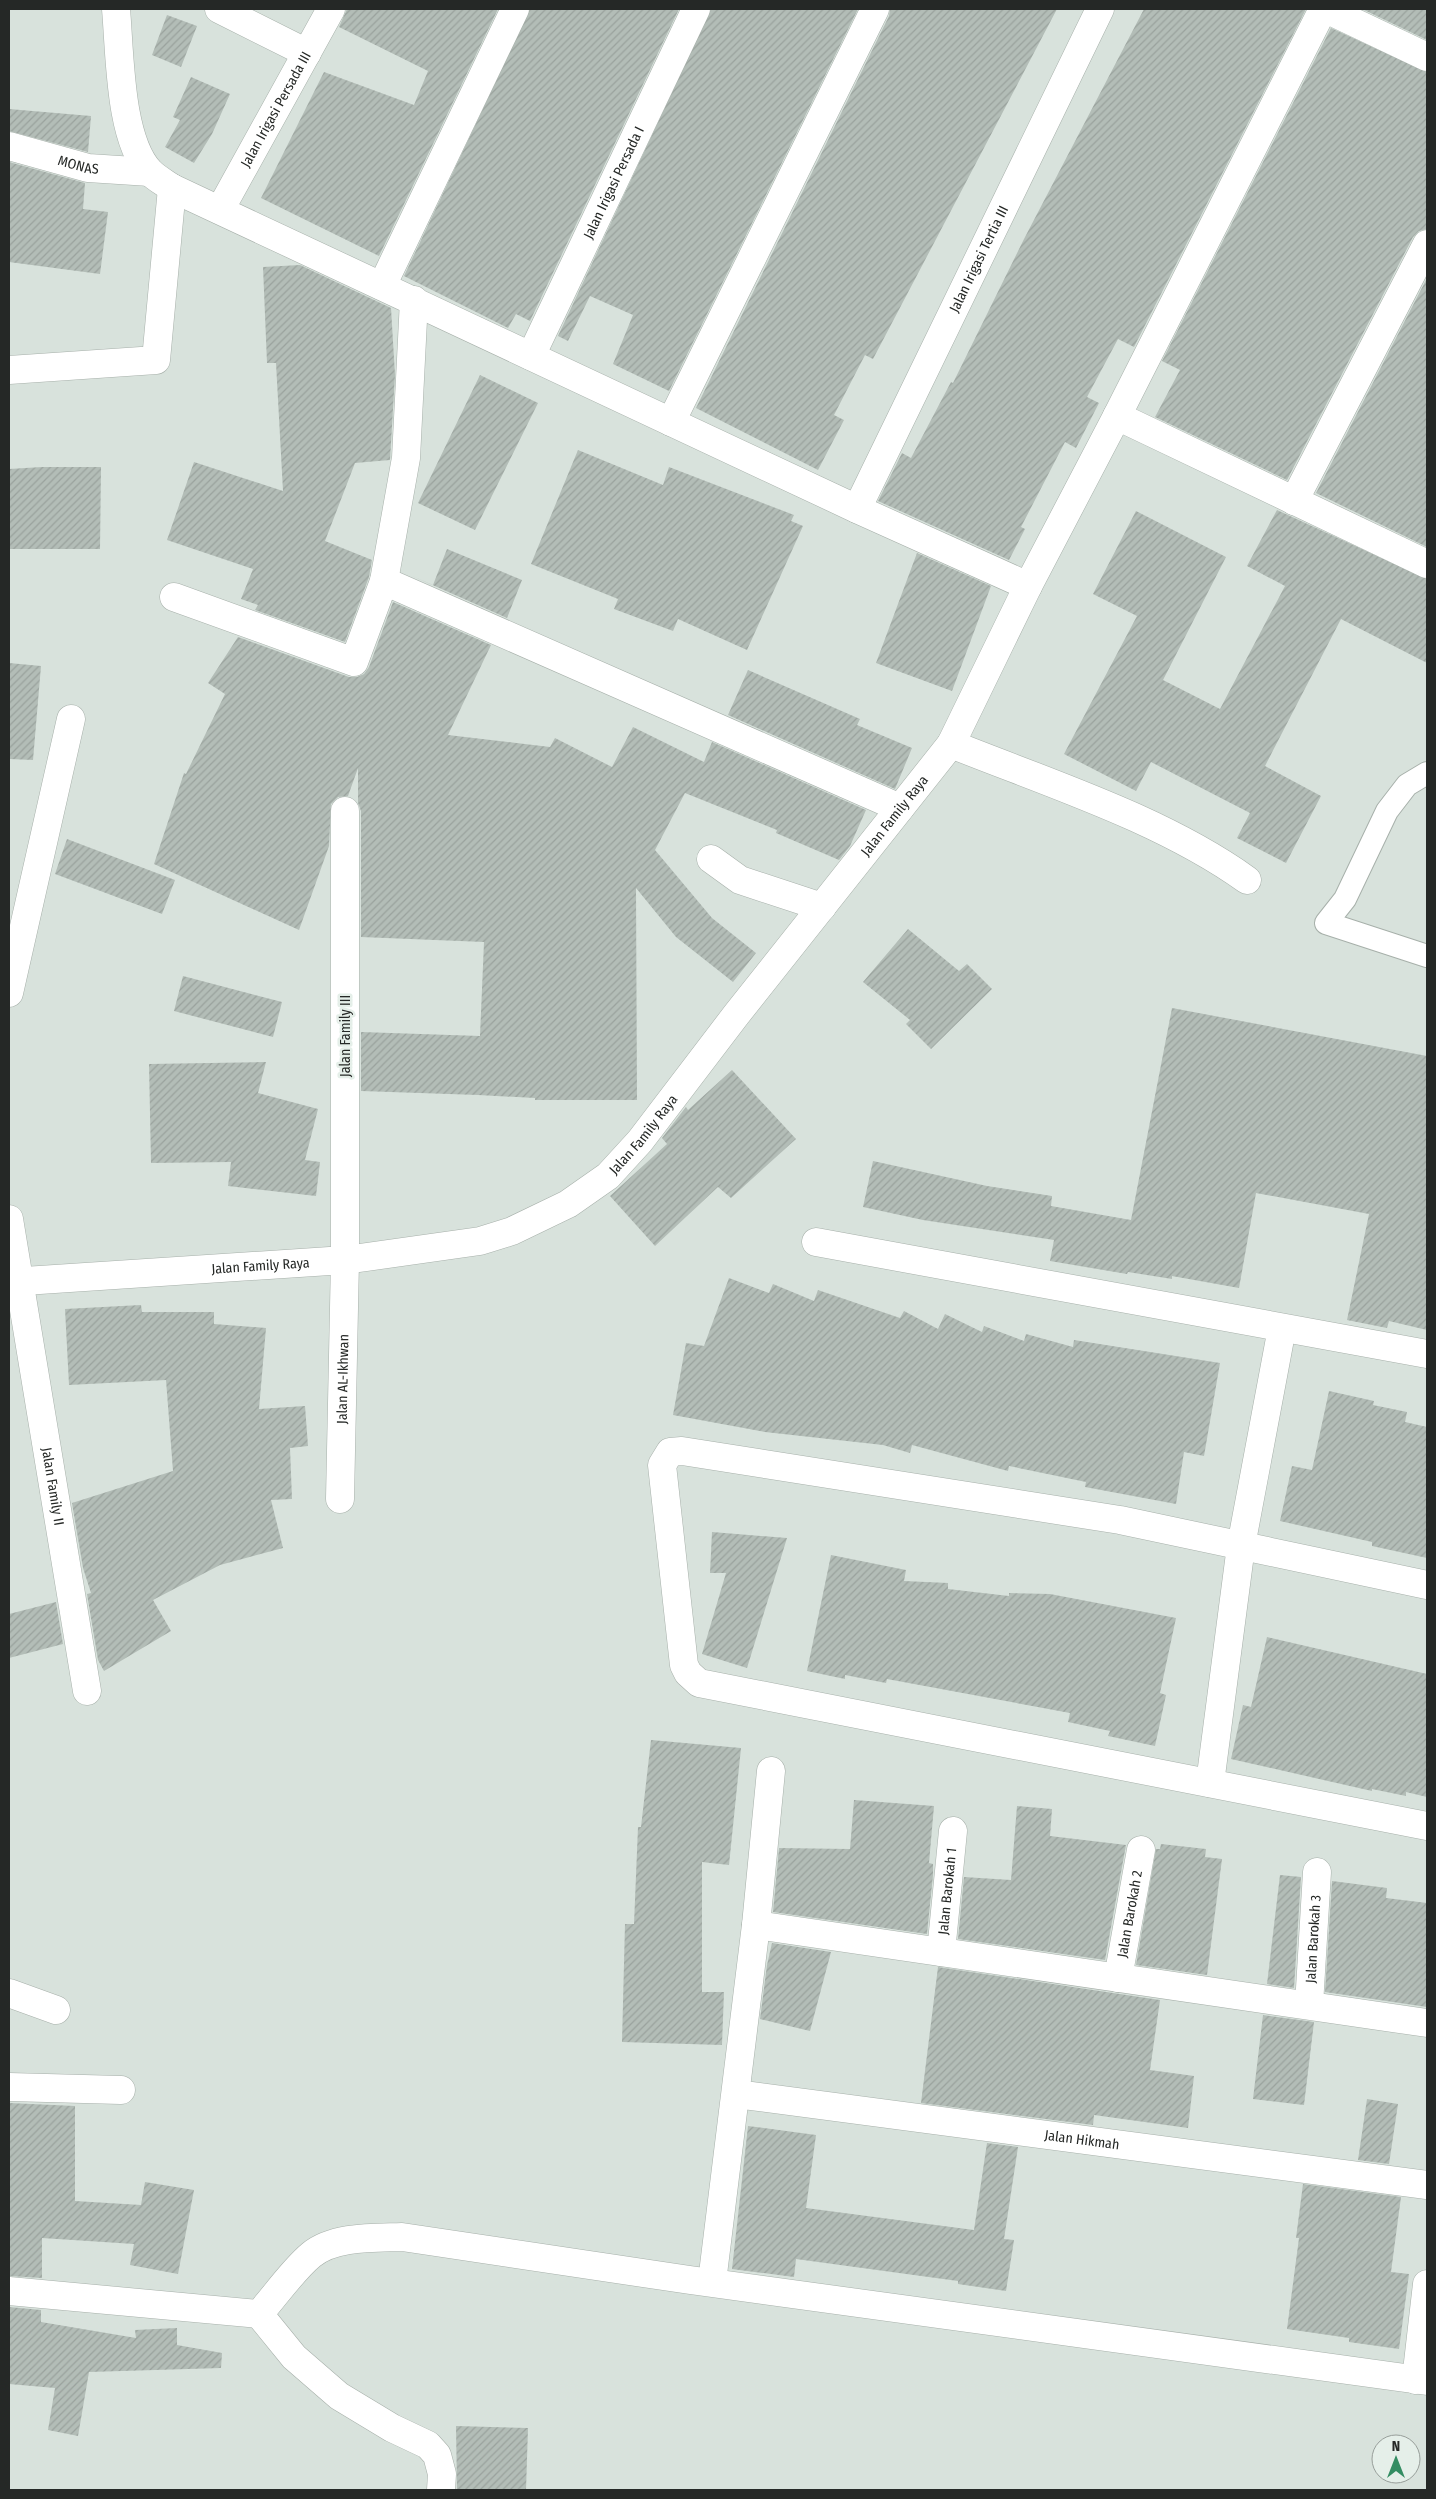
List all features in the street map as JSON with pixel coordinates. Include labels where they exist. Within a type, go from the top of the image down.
[{"type":"street","points":[[116,9],[126,121],[138,152],[150,172],[172,188],[414,300],[857,510],[1028,586]]},
{"type":"street","points":[[219,9],[307,53]]},
{"type":"street","name":"Jalan Irigasi Persada III","points":[[220,210],[331,9]]},
{"type":"street","points":[[382,286],[515,9]]},
{"type":"street","name":"Jalan Irigasi Persada I","points":[[530,356],[696,9]]},
{"type":"street","points":[[671,422],[875,9]]},
{"type":"street","name":"Jalan Irigasi Tertia III","points":[[857,510],[1100,9]]},
{"type":"street","points":[[1325,9],[1427,56]]},
{"type":"street","name":"Jalan Family Raya","points":[[14,1282],[345,1260],[480,1241],[512,1231],[568,1204],[608,1176],[640,1141],[736,1014],[951,744],[1028,586],[1325,9]]},
{"type":"street","name":"MONAS","points":[[9,146],[88,168],[150,172]]},
{"type":"street","points":[[9,370],[156,360],[172,188]]},
{"type":"street","points":[[1294,501],[1427,244]]},
{"type":"street","points":[[174,597],[354,662],[384,581],[406,458],[414,300]]},
{"type":"street","points":[[1117,416],[1427,564]]},
{"type":"street","points":[[384,581],[900,808]]},
{"type":"street","points":[[9,993],[71,719]]},
{"type":"street","points":[[951,744],[1155,827],[1214,857],[1247,880]]},
{"type":"street","name":"Jalan Family III","points":[[345,811],[345,1260]]},
{"type":"street","points":[[711,859],[740,880],[822,906]]},
{"type":"street","name":"Jalan Family II","points":[[9,1219],[14,1282],[87,1691]]},
{"type":"street","points":[[816,1242],[1427,1354]]},
{"type":"street","name":"Jalan AL-Ikhwan","points":[[340,1499],[345,1260]]},
{"type":"street","points":[[1210,1783],[1241,1546],[1282,1328]]},
{"type":"street","points":[[1427,1585],[1120,1520],[682,1450],[670,1452],[662,1465],[684,1665],[688,1673],[699,1683],[1427,1826]]},
{"type":"street","points":[[712,2282],[756,1925],[771,1771]]},
{"type":"street","name":"Jalan Barokah 1","points":[[941,1952],[953,1831]]},
{"type":"street","name":"Jalan Barokah 2","points":[[1118,1978],[1141,1850]]},
{"type":"street","name":"Jalan Barokah 3","points":[[1309,2005],[1317,1872]]},
{"type":"street","points":[[756,1925],[1427,2023]]},
{"type":"street","points":[[9,1993],[56,2010]]},
{"type":"street","points":[[9,2088],[121,2090]]},
{"type":"street","name":"Jalan Hikmah","points":[[736,2094],[1427,2185]]},
{"type":"street","points":[[259,2314],[312,2255],[335,2244],[367,2239],[402,2237],[1422,2381],[1427,2284]]},
{"type":"street","points":[[9,2291],[259,2314],[294,2357],[338,2396],[392,2428],[428,2445],[437,2455],[442,2474],[441,2490]]},
{"type":"lane","points":[[1427,773],[1407,785],[1387,811],[1345,899],[1326,923],[1427,956]]},
{"type":"building","points":[[347,9],[498,9],[379,256],[261,198],[324,72],[414,105],[428,71],[339,27]]},
{"type":"building","points":[[530,9],[679,9],[530,321],[516,314],[508,328],[404,276]]},
{"type":"building","points":[[711,9],[858,9],[669,391],[613,364],[633,315],[590,296],[568,341],[558,336]]},
{"type":"building","points":[[890,9],[1057,9],[873,359],[865,355],[834,415],[844,420],[818,470],[696,408],[889,16]]},
{"type":"building","points":[[1144,9],[1306,9],[1134,347],[1118,339],[1087,397],[1099,403],[1076,448],[1065,442],[1021,527],[1025,529],[1009,560],[878,501],[902,453],[911,458],[951,382],[953,383],[1024,239]]},
{"type":"building","points":[[1362,9],[1427,9],[1427,40]]},
{"type":"building","points":[[167,15],[197,26],[181,67],[152,55]]},
{"type":"building","points":[[1331,28],[1427,72],[1427,229],[1419,231],[1413,237],[1287,480],[1155,417],[1180,370],[1162,361]]},
{"type":"building","points":[[191,77],[230,94],[212,134],[194,163],[165,147],[180,120],[173,117]]},
{"type":"building","points":[[9,109],[91,116],[88,152],[9,131]]},
{"type":"building","points":[[9,162],[85,183],[83,209],[108,212],[100,274],[9,262]]},
{"type":"building","points":[[300,265],[391,308],[395,375],[390,460],[355,463],[325,541],[372,560],[369,577],[345,642],[255,610],[258,605],[241,599],[253,569],[167,540],[194,462],[283,491],[276,363],[267,363],[263,267]]},
{"type":"building","points":[[1427,278],[1427,547],[1316,493]]},
{"type":"building","points":[[480,375],[538,403],[475,530],[418,503]]},
{"type":"building","points":[[578,450],[663,485],[669,467],[794,515],[791,521],[803,526],[747,650],[678,619],[673,631],[614,609],[618,599],[531,564]]},
{"type":"building","points":[[101,467],[100,549],[9,549],[9,469]]},
{"type":"building","points":[[1277,510],[1427,579],[1427,663],[1341,619],[1265,766],[1321,796],[1286,863],[1237,838],[1250,813],[1151,762],[1136,791],[1064,754],[1137,616],[1093,594],[1136,511],[1226,557],[1163,680],[1220,709],[1285,586],[1247,566]]},
{"type":"building","points":[[447,549],[522,580],[507,618],[410,575],[433,585]]},
{"type":"building","points":[[917,553],[991,586],[952,691],[876,663]]},
{"type":"building","points":[[393,602],[491,645],[448,735],[550,747],[555,738],[612,767],[633,727],[704,762],[712,742],[866,810],[850,846],[839,860],[776,833],[777,830],[685,793],[655,850],[712,918],[756,953],[733,982],[676,937],[636,888],[637,1100],[535,1100],[535,1098],[478,1095],[361,1091],[361,1032],[480,1036],[484,942],[361,937],[361,811],[358,803],[358,768],[348,796],[338,797],[331,804],[329,846],[299,930],[154,864],[184,773],[186,774],[225,694],[208,683],[238,637],[349,677],[357,677],[364,674],[369,667]]},
{"type":"building","points":[[9,663],[41,666],[33,760],[9,759]]},
{"type":"building","points":[[748,670],[860,719],[857,725],[912,748],[895,789],[728,715]]},
{"type":"building","points":[[67,839],[175,880],[162,914],[55,874]]},
{"type":"building","points":[[908,929],[959,971],[967,964],[992,989],[931,1049],[906,1024],[910,1020],[863,982]]},
{"type":"building","points":[[183,976],[282,1002],[273,1037],[174,1011]]},
{"type":"building","points":[[1172,1008],[1427,1056],[1427,1330],[1389,1321],[1387,1328],[1347,1320],[1369,1214],[1256,1193],[1239,1288],[1172,1276],[1172,1279],[1128,1272],[1127,1274],[1050,1261],[1054,1240],[923,1220],[863,1207],[873,1161],[987,1186],[1052,1196],[1051,1206],[1131,1220]]},
{"type":"building","points":[[266,1062],[258,1093],[318,1109],[305,1160],[320,1162],[316,1196],[228,1186],[231,1162],[151,1163],[149,1064]]},
{"type":"building","points":[[732,1070],[796,1139],[731,1198],[718,1187],[655,1246],[610,1196],[667,1144],[662,1138],[686,1107],[688,1110]]},
{"type":"building","points":[[729,1278],[769,1293],[773,1284],[814,1301],[818,1290],[900,1318],[904,1311],[938,1329],[945,1314],[982,1332],[984,1326],[1024,1341],[1026,1334],[1073,1347],[1074,1340],[1220,1363],[1204,1456],[1184,1452],[1176,1504],[1085,1487],[1086,1482],[1009,1466],[1008,1471],[912,1445],[910,1453],[883,1445],[765,1432],[673,1415],[686,1343],[704,1346]]},
{"type":"building","points":[[141,1305],[142,1312],[214,1312],[214,1324],[266,1328],[259,1409],[305,1406],[308,1446],[290,1448],[292,1499],[271,1500],[283,1548],[220,1565],[153,1600],[171,1631],[104,1671],[98,1660],[87,1594],[91,1593],[83,1568],[72,1503],[173,1471],[166,1380],[69,1385],[65,1309]]},
{"type":"building","points":[[1329,1391],[1374,1401],[1373,1405],[1407,1412],[1405,1422],[1427,1427],[1427,1558],[1372,1546],[1372,1542],[1280,1521],[1292,1466],[1312,1470]]},
{"type":"building","points":[[712,1532],[787,1538],[747,1668],[702,1654],[726,1573],[710,1573]]},
{"type":"building","points":[[831,1555],[906,1570],[904,1581],[948,1583],[948,1589],[1009,1596],[1009,1593],[1050,1594],[1176,1618],[1160,1693],[1166,1695],[1155,1746],[1108,1736],[1110,1731],[1068,1722],[1070,1713],[887,1679],[886,1683],[845,1675],[845,1679],[807,1671]]},
{"type":"building","points":[[56,1602],[63,1644],[9,1658],[9,1614]]},
{"type":"building","points":[[1267,1637],[1427,1674],[1427,1797],[1406,1792],[1406,1796],[1372,1789],[1372,1791],[1231,1759],[1243,1705],[1251,1707]]},
{"type":"building","points":[[651,1740],[741,1748],[729,1865],[702,1862],[702,1992],[724,1992],[722,2045],[622,2042],[625,1924],[634,1924],[638,1827],[641,1827]]},
{"type":"building","points":[[854,1800],[934,1806],[929,1863],[933,1864],[933,1875],[927,1934],[773,1912],[779,1848],[850,1849]]},
{"type":"building","points":[[1017,1806],[1052,1809],[1050,1836],[1126,1845],[1105,1960],[958,1939],[964,1877],[1011,1880]]},
{"type":"building","points":[[1161,1844],[1206,1849],[1205,1857],[1222,1859],[1207,1975],[1136,1965],[1156,1849],[1160,1849]]},
{"type":"building","points":[[1280,1875],[1301,1877],[1294,1988],[1267,1984]]},
{"type":"building","points":[[1332,1881],[1387,1888],[1386,1898],[1427,1903],[1427,2007],[1325,1992]]},
{"type":"building","points":[[772,1943],[831,1952],[810,2031],[760,2019],[767,1965]]},
{"type":"building","points":[[938,1967],[1160,2000],[1150,2070],[1194,2076],[1188,2128],[1094,2115],[1093,2125],[921,2103]]},
{"type":"building","points":[[1263,2015],[1314,2022],[1304,2105],[1253,2099]]},
{"type":"building","points":[[1367,2099],[1398,2104],[1389,2164],[1358,2160]]},
{"type":"building","points":[[9,2103],[75,2106],[75,2201],[141,2205],[145,2182],[194,2190],[178,2274],[130,2265],[134,2244],[42,2238],[42,2278],[9,2276]]},
{"type":"building","points":[[748,2126],[816,2135],[806,2208],[974,2230],[987,2143],[1018,2147],[1004,2239],[1014,2240],[1006,2291],[958,2284],[958,2281],[796,2259],[794,2277],[732,2269]]},
{"type":"building","points":[[1303,2184],[1401,2197],[1391,2272],[1409,2274],[1399,2349],[1349,2342],[1349,2338],[1287,2329],[1299,2238],[1296,2238]]},
{"type":"building","points":[[9,2307],[41,2310],[41,2322],[136,2338],[135,2330],[177,2328],[177,2345],[222,2353],[221,2368],[89,2372],[78,2436],[48,2430],[55,2388],[9,2384]]},
{"type":"building","points":[[456,2426],[528,2428],[526,2490],[457,2490]]}]
